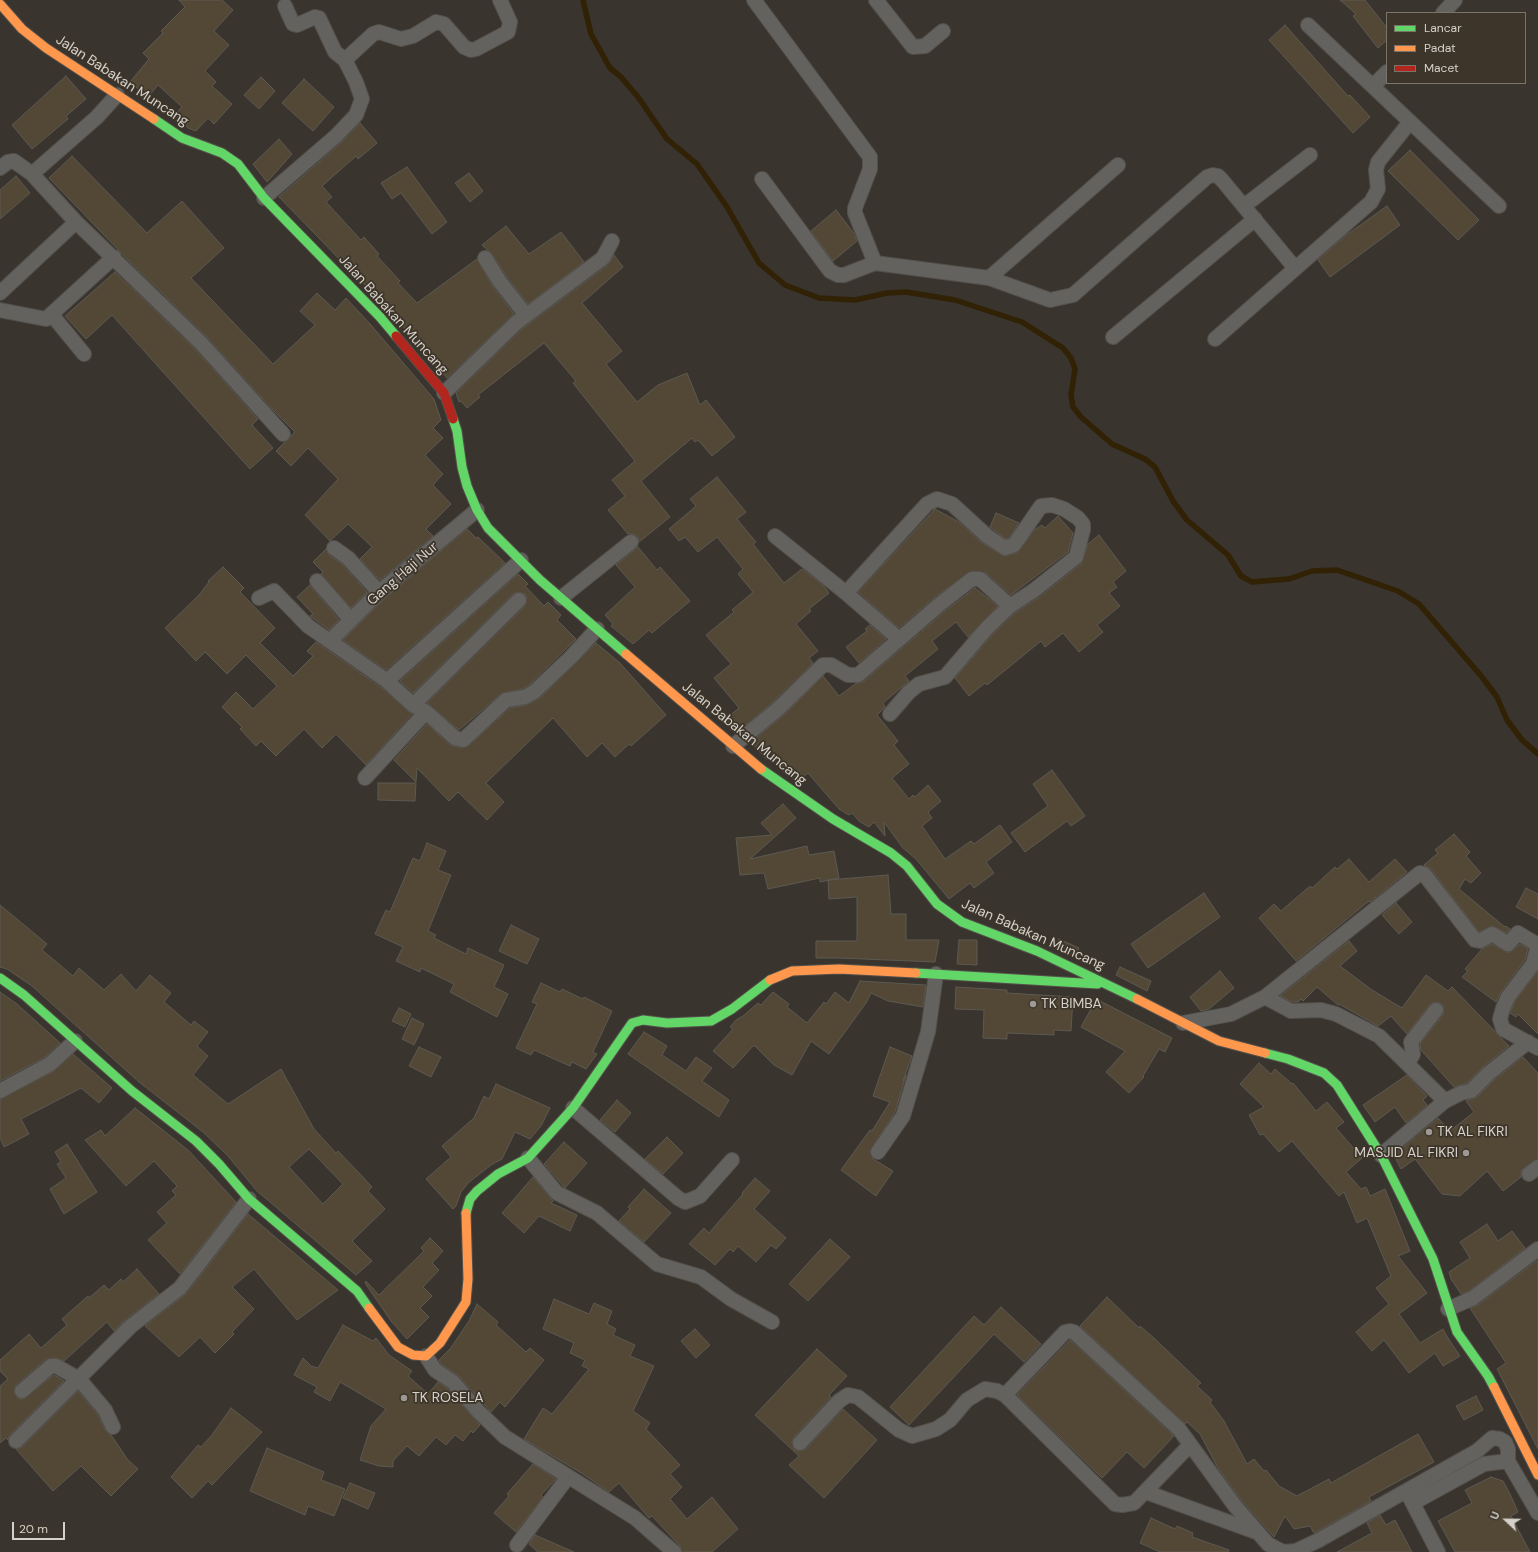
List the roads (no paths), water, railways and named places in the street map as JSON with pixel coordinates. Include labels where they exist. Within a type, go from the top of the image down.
[{"type":"street","points":[[345,60],[373,34],[379,32],[401,39],[413,36],[436,22],[444,24],[464,47],[471,50],[476,49],[508,32],[510,22],[500,0]]},
{"type":"street","points":[[754,0],[870,157],[870,168],[855,208],[855,213],[875,263]]},
{"type":"street","points":[[876,0],[913,47],[918,48],[925,46],[943,31]]},
{"type":"street","points":[[1444,12],[1455,0]]},
{"type":"street","name":"Jalan Babakan Muncang","points":[[0,4],[22,29],[46,48],[182,138],[222,153],[238,164],[264,198],[380,317],[444,393],[457,431],[462,467],[467,486],[477,510],[488,528],[561,598],[769,776],[809,804],[891,852],[907,866],[937,904],[962,922],[1037,951],[1110,985],[1183,1024],[1219,1041],[1288,1059],[1324,1073],[1337,1085],[1381,1155],[1433,1259],[1448,1309],[1457,1332],[1488,1376],[1538,1475]]},
{"type":"street","points":[[264,198],[336,136],[356,115],[362,99],[356,82],[345,60],[335,52],[319,18],[315,17],[297,25],[293,24],[285,6]]},
{"type":"street","points":[[1308,25],[1499,206]]},
{"type":"street","points":[[1373,86],[1386,73]]},
{"type":"street","points":[[32,174],[97,117],[117,95]]},
{"type":"street","points":[[1215,339],[1375,196],[1378,189],[1376,170],[1378,162],[1410,122]]},
{"type":"street","points":[[1244,206],[1310,155]]},
{"type":"street","points":[[0,168],[8,162],[14,161],[32,174],[76,222],[114,257],[201,343],[283,434]]},
{"type":"street","points":[[989,278],[1118,165]]},
{"type":"street","points":[[762,179],[834,274],[844,275],[875,263],[989,278],[1050,300],[1073,295],[1207,177],[1218,176],[1295,268]]},
{"type":"street","points":[[1113,337],[1255,219]]},
{"type":"street","points":[[0,294],[76,222]]},
{"type":"street","points":[[444,393],[516,323],[603,258],[612,241]]},
{"type":"street","points":[[0,310],[46,319],[114,257]]},
{"type":"street","points":[[485,258],[500,282],[526,316]]},
{"type":"street","points":[[52,315],[84,354]]},
{"type":"street","points":[[846,593],[927,504],[937,499],[952,504],[987,536],[1005,548],[1014,545],[1041,506],[1052,505],[1064,509],[1078,518],[1082,524],[1083,530],[1076,557],[1033,591],[1010,606],[987,628],[945,677],[919,684],[908,692],[890,714]]},
{"type":"street","name":"Gang Haji Nur","points":[[331,640],[379,592],[477,510]]},
{"type":"street","points":[[775,536],[846,593],[899,640]]},
{"type":"street","points":[[561,598],[631,542]]},
{"type":"street","points":[[334,548],[348,558],[379,592]]},
{"type":"street","points":[[387,681],[521,560]]},
{"type":"street","points":[[733,746],[778,709],[823,665],[831,665],[848,675],[854,676],[899,640],[964,584],[972,579],[980,579],[1010,606]]},
{"type":"street","points":[[318,581],[351,620]]},
{"type":"street","points":[[259,598],[274,591],[308,626],[331,640],[387,681],[413,705],[426,712],[455,738],[464,739],[506,700],[525,697],[534,692],[571,657],[597,629]]},
{"type":"street","points":[[413,705],[519,600]]},
{"type":"street","points":[[365,778],[426,712]]},
{"type":"street","points":[[1183,1024],[1231,1014],[1265,997],[1338,940],[1418,873],[1424,874],[1475,940],[1480,941],[1492,934],[1508,944],[1518,933],[1538,944],[1533,964],[1508,997],[1500,1019],[1503,1029],[1533,1045],[1489,1073],[1471,1091],[1461,1093],[1445,1101],[1381,1155]]},
{"type":"street","points":[[0,978],[24,995],[127,1087],[196,1142],[219,1164],[249,1199],[357,1291],[382,1328],[398,1347],[413,1355],[426,1356],[440,1343],[466,1302],[468,1280],[466,1213],[470,1199],[477,1191],[498,1174],[528,1158],[573,1108],[632,1023],[636,1021],[667,1023],[711,1021],[732,1010],[762,985],[779,975],[792,970],[839,970],[936,974],[1110,985]]},
{"type":"street","points":[[878,1152],[903,1116],[928,1032],[936,974]]},
{"type":"street","points":[[1265,997],[1291,1011],[1321,1010],[1336,1014],[1379,1036],[1445,1101]]},
{"type":"street","points":[[1408,1063],[1413,1054],[1411,1042],[1436,1010]]},
{"type":"street","points":[[0,1091],[50,1064],[75,1041]]},
{"type":"street","points":[[573,1108],[678,1198],[685,1202],[700,1196],[732,1160]]},
{"type":"street","points":[[528,1158],[557,1193],[597,1213],[657,1264],[701,1277],[731,1299],[772,1322]]},
{"type":"street","points":[[16,1442],[131,1326],[180,1288],[249,1199]]},
{"type":"street","points":[[1448,1309],[1473,1298],[1538,1249]]},
{"type":"street","points":[[1005,1395],[1065,1332],[1074,1332],[1179,1429],[1235,1506],[1268,1544],[1283,1552],[1296,1551],[1319,1540],[1477,1451],[1492,1438],[1500,1439],[1505,1442],[1508,1449],[1508,1460],[1538,1513]]},
{"type":"street","points":[[426,1356],[435,1370],[453,1382],[478,1412],[505,1437],[635,1518],[674,1552]]},
{"type":"street","points":[[22,1391],[51,1366],[63,1369],[79,1379],[105,1410],[113,1427]]},
{"type":"street","points":[[800,1442],[839,1401],[848,1396],[858,1397],[899,1430],[912,1436],[936,1429],[950,1420],[967,1400],[985,1389],[997,1391],[1005,1395],[1115,1504],[1122,1505],[1134,1503],[1190,1445]]},
{"type":"street","points":[[1477,1451],[1484,1464]]},
{"type":"street","points":[[1414,1503],[1484,1464],[1508,1460]]},
{"type":"street","points":[[517,1545],[568,1477]]},
{"type":"street","points":[[1406,1490],[1438,1552]]},
{"type":"street","points":[[1146,1492],[1259,1533]]},
{"type":"waterway","points":[[583,0],[591,34],[610,68],[621,77],[638,97],[667,139],[697,164],[727,207],[759,263],[785,285],[819,298],[855,300],[887,293],[906,292],[955,300],[1022,322],[1063,348],[1071,358],[1075,369],[1071,395],[1073,407],[1081,417],[1112,444],[1145,459],[1155,467],[1173,501],[1187,520],[1228,555],[1241,576],[1252,582],[1289,579],[1312,571],[1337,570],[1398,591],[1419,604],[1482,677],[1497,697],[1507,720],[1522,740],[1538,754]]},
{"type":"place","name":"TK BIMBA","points":[[1033,1004]]},
{"type":"place","name":"TK AL FIKRI","points":[[1429,1132]]},
{"type":"place","name":"MASJID AL FIKRI","points":[[1466,1153]]},
{"type":"place","name":"TK ROSELA","points":[[404,1398]]}]
